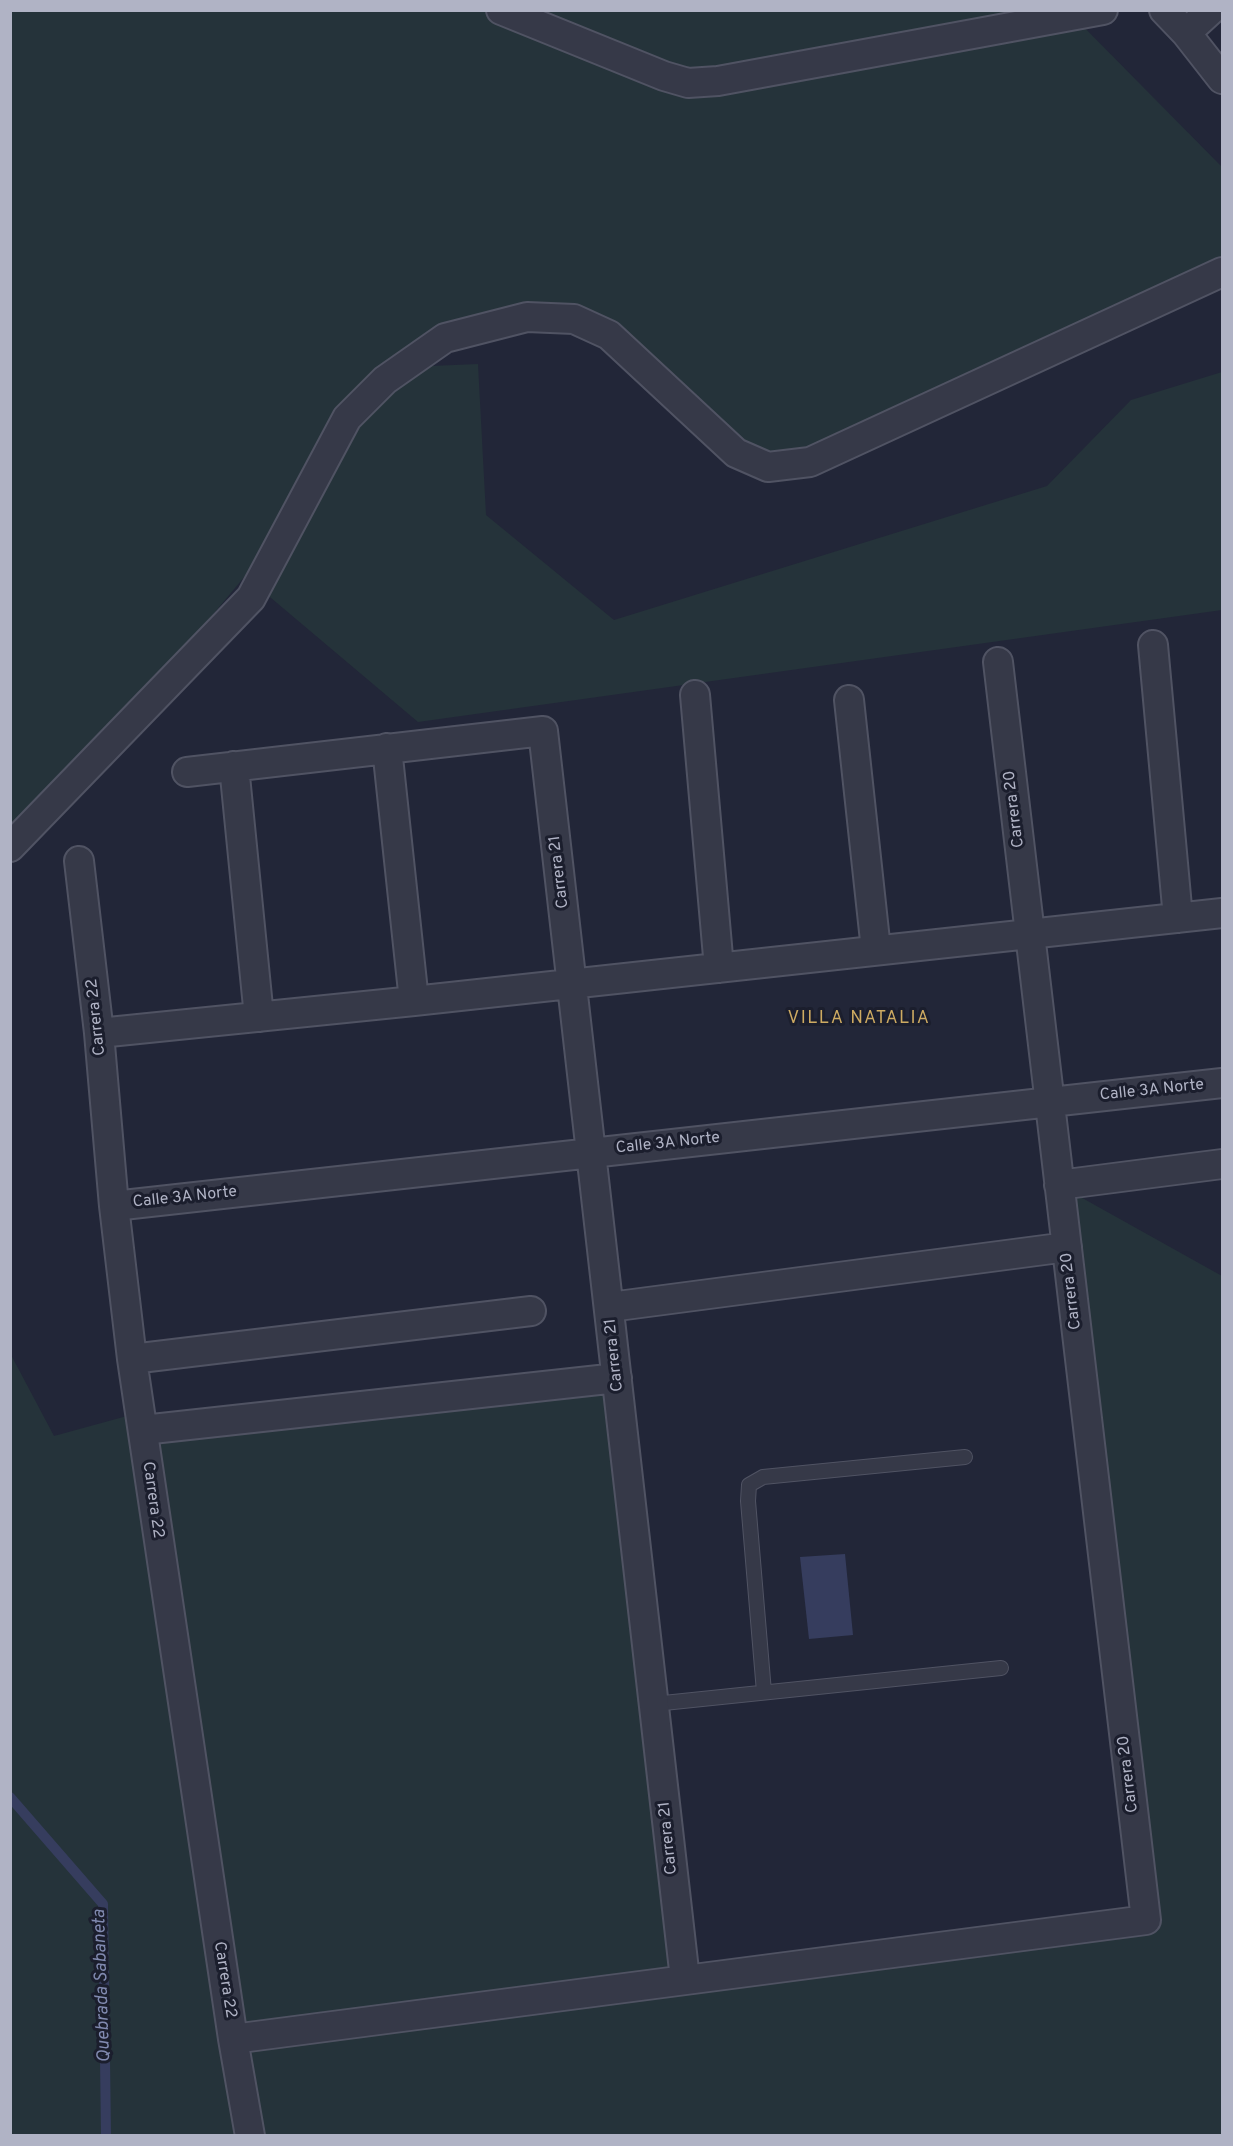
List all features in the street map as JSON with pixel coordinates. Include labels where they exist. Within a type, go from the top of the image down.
[{"type":"street","points":[[501,10],[664,76],[687,83],[718,81],[1103,10]]},
{"type":"street","points":[[1164,10],[1186,33],[1222,79]]},
{"type":"street","points":[[1186,33],[1211,10]]},
{"type":"street","points":[[10,847],[251,598],[347,418],[385,380],[445,338],[527,317],[574,320],[609,334],[736,453],[768,467],[810,462],[1222,272]]},
{"type":"street","points":[[1153,645],[1178,918]]},
{"type":"street","name":"Carrera 20","points":[[685,1979],[1146,1920],[998,662]]},
{"type":"street","points":[[695,695],[719,968]]},
{"type":"street","points":[[849,700],[876,950]]},
{"type":"street","name":"Carrera 21","points":[[387,748],[543,730],[685,1979]]},
{"type":"street","points":[[187,772],[387,748],[414,1001]]},
{"type":"street","points":[[234,766],[259,1017]]},
{"type":"street","name":"Carrera 22","points":[[79,861],[132,1359],[233,2039],[250,2136]]},
{"type":"street","points":[[99,1033],[1222,913]]},
{"type":"street","name":"Calle 3A Norte","points":[[114,1206],[1222,1083]]},
{"type":"street","points":[[1059,1185],[1222,1164]]},
{"type":"street","points":[[610,1307],[1066,1247]]},
{"type":"street","points":[[132,1359],[531,1311]]},
{"type":"street","points":[[142,1430],[617,1378]]},
{"type":"street","points":[[233,2039],[685,1979]]},
{"type":"lane","points":[[764,1692],[748,1501],[749,1485],[763,1477],[965,1457]]},
{"type":"lane","points":[[654,1704],[1001,1668]]},
{"type":"shaded area","points":[[11,11],[1068,11],[1222,167],[1222,258],[807,451],[770,454],[742,441],[574,308],[383,368],[478,364],[486,515],[614,620],[1047,486],[1131,400],[1222,372],[1222,610],[418,722],[245,576],[11,857]]},
{"type":"shaded area","points":[[1059,1185],[1222,1276],[1222,2135],[250,2135],[143,1430],[617,1378],[685,1979],[1146,1920]]},
{"type":"shaded area","points":[[10,1353],[54,1436],[127,1416],[238,2135],[11,2135]]},
{"type":"water","points":[[845,1554],[853,1635],[809,1639],[800,1557]]},
{"type":"waterway","name":"Quebrada Sabaneta","points":[[10,1797],[103,1904],[106,2136]]},
{"type":"district","name":"VILLA NATALIA","points":[[859,1019]]}]
